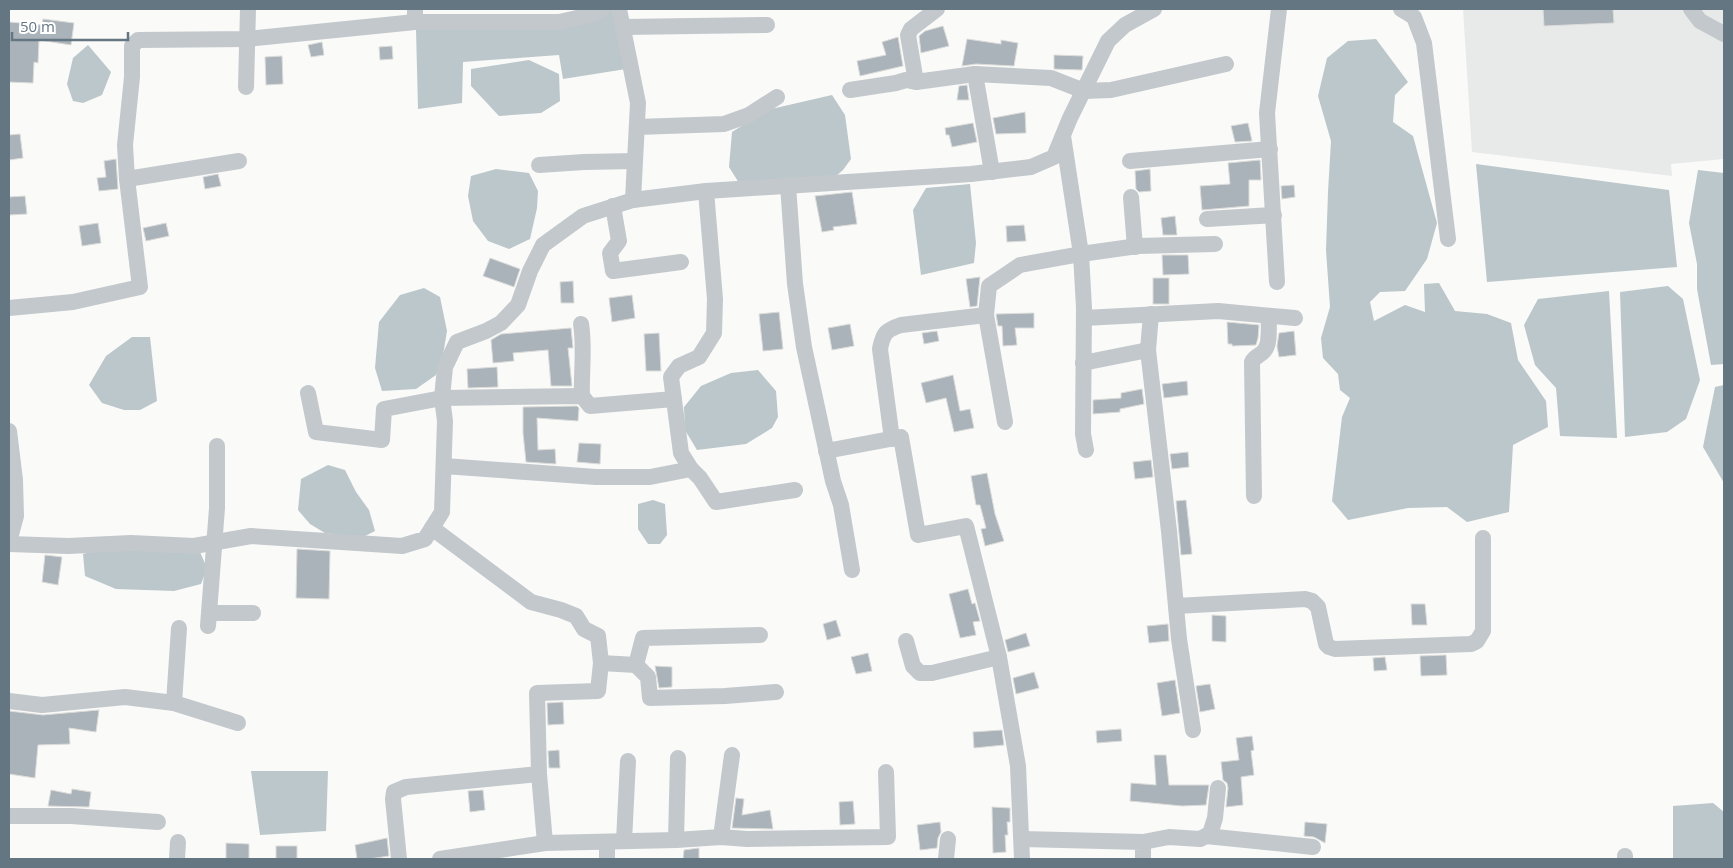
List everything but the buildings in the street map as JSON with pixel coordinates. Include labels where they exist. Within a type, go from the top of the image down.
[{"type":"street","points":[[246,87],[248,9]]},
{"type":"street","points":[[9,308],[72,302],[140,287],[127,179],[125,145],[132,77],[132,46],[134,42],[138,40],[247,39],[415,15],[559,22],[594,14],[602,9]]},
{"type":"street","points":[[619,9],[638,104],[633,200]]},
{"type":"street","points":[[916,82],[908,35],[911,29],[937,9]]},
{"type":"street","points":[[9,431],[15,480],[16,516],[9,543],[68,546],[131,543],[194,546],[251,536],[402,546],[425,539],[442,512],[446,421],[442,398],[445,367],[457,342],[501,323],[518,305],[542,245],[583,216],[633,200],[706,191],[992,172],[1031,167],[1054,157],[1070,118],[1108,41],[1125,25],[1154,9]]},
{"type":"street","points":[[1278,282],[1267,113],[1279,9]]},
{"type":"street","points":[[1401,9],[1414,17],[1424,43],[1448,239]]},
{"type":"street","points":[[1691,9],[1700,21],[1724,34]]},
{"type":"street","points":[[623,27],[767,25]]},
{"type":"street","points":[[850,90],[906,80],[916,82],[975,74],[1051,78],[1084,92],[1111,90],[1226,64]]},
{"type":"street","points":[[975,74],[992,172]]},
{"type":"street","points":[[637,127],[724,124],[749,115],[777,97]]},
{"type":"street","points":[[1063,136],[1081,254],[1084,318],[1083,434],[1086,450]]},
{"type":"street","points":[[1130,161],[1270,149]]},
{"type":"street","points":[[127,179],[239,161]]},
{"type":"street","points":[[539,165],[635,161]]},
{"type":"street","points":[[788,185],[795,284],[804,348],[833,481],[841,505],[852,570]]},
{"type":"street","points":[[706,191],[715,298],[714,334],[699,357],[679,366],[670,378],[681,453],[716,502],[795,490]]},
{"type":"street","points":[[1131,197],[1134,247]]},
{"type":"street","points":[[613,206],[619,241],[610,253],[613,271],[681,262]]},
{"type":"street","points":[[1208,219],[1274,215]]},
{"type":"street","points":[[1005,422],[986,315],[989,286],[1020,265],[1134,247],[1215,244]]},
{"type":"street","points":[[1084,318],[1218,311],[1295,318]]},
{"type":"street","points":[[1151,314],[1148,350],[1184,677],[1193,730]]},
{"type":"street","points":[[892,439],[881,365],[880,349],[882,338],[889,329],[901,325],[986,315]]},
{"type":"street","points":[[1254,496],[1252,362],[1254,358],[1265,351],[1267,346],[1269,316]]},
{"type":"street","points":[[581,324],[584,339],[581,374],[582,396],[590,406],[674,399]]},
{"type":"street","points":[[1084,363],[1148,350]]},
{"type":"street","points":[[308,393],[316,432],[382,440],[384,409],[442,398],[582,396]]},
{"type":"street","points":[[826,451],[901,437],[918,534],[966,526],[999,657],[1018,766],[1022,859]]},
{"type":"street","points":[[217,446],[217,508],[208,619],[253,613]]},
{"type":"street","points":[[444,466],[605,477],[650,477],[691,469]]},
{"type":"street","points":[[432,528],[531,602],[576,616],[584,630],[598,636],[601,663],[598,691],[537,693],[539,774],[545,843]]},
{"type":"street","points":[[1176,606],[1312,601],[1318,608],[1326,644],[1335,649],[1472,644],[1477,641],[1483,631],[1483,538]]},
{"type":"street","points":[[174,703],[179,628]]},
{"type":"street","points":[[636,664],[644,638],[760,634]]},
{"type":"street","points":[[906,642],[913,666],[920,673],[932,673],[999,657]]},
{"type":"street","points":[[601,663],[636,664],[648,677],[650,698],[776,692]]},
{"type":"street","points":[[9,701],[42,705],[125,697],[174,703],[238,723]]},
{"type":"street","points":[[722,837],[732,755]]},
{"type":"street","points":[[676,840],[678,758]]},
{"type":"street","points":[[624,841],[628,761]]},
{"type":"street","points":[[440,859],[517,854],[545,843],[722,837],[747,839],[888,837],[886,772]]},
{"type":"street","points":[[399,859],[393,800],[394,792],[406,787],[539,774]]},
{"type":"street","points":[[1022,839],[1143,842],[1158,838],[1200,839],[1212,832],[1218,788]]},
{"type":"street","points":[[9,816],[70,816],[158,822]]},
{"type":"street","points":[[1206,836],[1312,847]]},
{"type":"street","points":[[946,859],[948,839]]},
{"type":"street","points":[[177,859],[178,842]]},
{"type":"street","points":[[607,842],[607,859]]},
{"type":"street","points":[[1143,842],[1143,859]]},
{"type":"shaded area","points":[[614,9],[626,69],[563,79],[559,55],[463,62],[462,103],[418,109],[416,29]]},
{"type":"shaded area","points":[[1463,9],[1724,9],[1724,159],[1671,164],[1672,176],[1472,152]]},
{"type":"shaded area","points":[[1376,39],[1408,82],[1395,95],[1393,122],[1413,136],[1437,223],[1427,259],[1405,291],[1380,292],[1370,302],[1374,321],[1405,305],[1425,312],[1424,284],[1439,283],[1455,311],[1487,314],[1511,323],[1518,360],[1546,401],[1548,427],[1513,445],[1509,512],[1467,522],[1447,507],[1408,508],[1348,520],[1332,501],[1342,417],[1350,398],[1340,390],[1338,374],[1323,358],[1321,338],[1330,307],[1326,250],[1331,141],[1318,96],[1327,58],[1348,41]]},
{"type":"shaded area","points":[[88,45],[111,72],[102,95],[83,103],[73,101],[67,84],[73,58]]},
{"type":"shaded area","points":[[529,60],[559,74],[560,101],[541,113],[499,116],[471,86],[471,69]]},
{"type":"shaded area","points":[[832,95],[845,115],[851,159],[843,170],[836,176],[739,183],[729,167],[732,132],[767,110]]},
{"type":"shaded area","points":[[1476,164],[1669,190],[1677,267],[1487,282]]},
{"type":"shaded area","points":[[496,169],[529,173],[538,191],[537,208],[530,239],[509,249],[488,241],[473,221],[468,196],[471,176]]},
{"type":"shaded area","points":[[1698,170],[1724,173],[1724,364],[1711,365],[1697,289],[1697,264],[1689,223]]},
{"type":"shaded area","points":[[970,184],[976,243],[974,263],[921,275],[913,210],[926,188]]},
{"type":"shaded area","points":[[1668,286],[1683,299],[1700,380],[1686,419],[1667,432],[1625,437],[1620,292]]},
{"type":"shaded area","points":[[424,288],[440,297],[447,331],[443,355],[436,375],[416,389],[382,391],[375,368],[379,322],[400,295]]},
{"type":"shaded area","points":[[1609,291],[1617,438],[1560,436],[1556,388],[1535,365],[1524,325],[1538,299]]},
{"type":"shaded area","points":[[132,337],[150,337],[157,401],[140,410],[124,410],[102,403],[89,385],[106,356]]},
{"type":"shaded area","points":[[758,370],[776,391],[778,417],[772,428],[746,444],[697,450],[685,430],[684,407],[701,386],[731,373]]},
{"type":"shaded area","points":[[1724,385],[1724,483],[1703,447],[1715,387]]},
{"type":"shaded area","points":[[328,465],[345,470],[356,492],[369,510],[375,531],[363,537],[325,533],[310,524],[298,510],[301,479]]},
{"type":"shaded area","points":[[653,500],[665,504],[667,535],[660,544],[648,544],[638,529],[638,504]]},
{"type":"shaded area","points":[[114,546],[200,552],[207,568],[201,584],[174,591],[116,589],[85,576],[83,554]]},
{"type":"shaded area","points":[[251,771],[328,771],[326,831],[260,835]]},
{"type":"shaded area","points":[[1713,803],[1724,812],[1724,859],[1673,859],[1673,806]]}]
